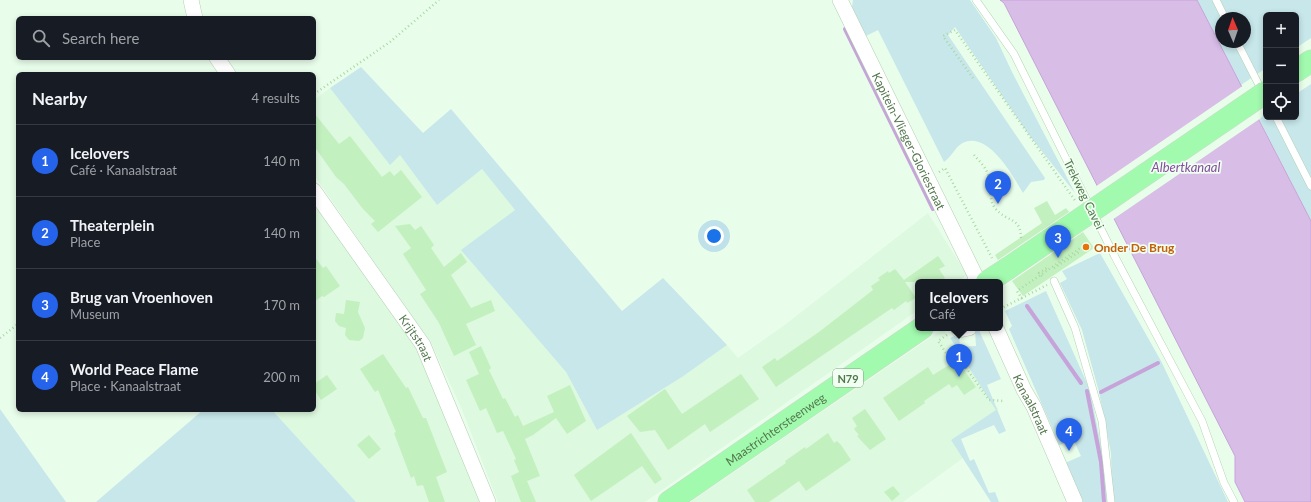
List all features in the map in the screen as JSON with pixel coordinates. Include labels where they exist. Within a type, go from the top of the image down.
[{"type":"main road","points":[[1299,69],[1311,61]]},
{"type":"main road","points":[[989,279],[1001,265],[1263,94]]},
{"type":"main road","name":"Maastrichtersteenweg","points":[[668,502],[918,331]]},
{"type":"street","points":[[190,0],[194,16]]},
{"type":"street","name":"Kapitein-Vlieger-Gloriestraat","points":[[842,1],[975,275],[976,279]]},
{"type":"street","points":[[218,60],[227,72]]},
{"type":"street","name":"Krijtstraat","points":[[316,194],[423,345],[488,502]]},
{"type":"street","name":"Kanaalstraat","points":[[997,331],[1024,390],[1034,407],[1075,502]]},
{"type":"lane","name":"Trekweg Cavei","points":[[976,0],[1014,54],[1114,255],[1202,421],[1224,483],[1234,502]]},
{"type":"lane","points":[[1216,0],[1222,12]]},
{"type":"lane","points":[[1240,48],[1263,92]]},
{"type":"lane","points":[[1278,120],[1311,186]]},
{"type":"lane","points":[[1054,280],[1075,328],[1102,421],[1111,502]]},
{"type":"path","points":[[316,93],[390,42],[439,0]]},
{"type":"path","points":[[973,78],[943,36],[955,30],[1075,202],[1085,196]]},
{"type":"path","points":[[974,155],[988,175],[991,197],[995,208],[1015,221],[1020,228],[1021,245]]},
{"type":"path","points":[[942,177],[939,171],[945,168],[1001,265]]},
{"type":"path","points":[[1022,299],[1017,292],[1086,244]]},
{"type":"path","points":[[1036,280],[1079,252]]},
{"type":"path","points":[[1003,308],[1022,299],[1046,285],[1039,273],[1047,268]]},
{"type":"path","points":[[0,338],[16,326]]},
{"type":"path","points":[[960,331],[938,341],[950,359],[957,355],[989,400],[1004,401]]},
{"type":"shaded area","points":[[853,0],[970,0],[996,38],[1075,193],[1029,135],[955,27],[948,35],[1045,178],[1044,180],[1031,182],[1023,193],[1013,176],[998,156],[989,148],[980,143],[971,141],[961,144],[944,162],[878,30],[864,37],[852,7]]},
{"type":"shaded area","points":[[1197,0],[1311,0],[1311,38],[1299,46],[1299,12],[1263,12],[1263,70],[1241,85],[1222,48],[1251,48],[1251,12],[1215,12],[1215,35]]},
{"type":"shaded area","points":[[361,67],[423,133],[451,109],[622,311],[663,278],[727,345],[682,377],[597,430],[566,372],[461,250],[515,210],[482,169],[437,205],[400,155],[390,165],[330,88]]},
{"type":"shaded area","points":[[1311,84],[1311,221],[1259,119],[1263,116],[1263,120],[1299,120],[1299,92]]},
{"type":"shaded area","points":[[330,88],[390,164],[400,155],[437,205],[482,169],[515,210],[462,250],[566,372],[597,430],[682,377],[727,345],[738,358],[786,324],[928,213],[967,275],[961,279],[915,279],[915,312],[645,502],[498,502],[461,407],[432,345],[316,178],[316,98]]},
{"type":"shaded area","points":[[316,207],[407,331],[417,350],[481,502],[356,502],[274,412],[316,412]]},
{"type":"shaded area","points":[[1100,253],[1161,361],[1228,502],[1112,502],[1111,453],[1099,392],[1082,330],[1060,283],[1067,279],[1062,271]]},
{"type":"shaded area","points":[[1046,291],[1090,390],[1104,461],[1107,502],[1082,502],[1065,463],[1081,456],[1073,439],[1058,446],[1057,439],[1009,329],[1012,326],[1005,311]]},
{"type":"shaded area","points":[[940,331],[944,331],[998,409],[951,440],[963,458],[903,502],[690,502]]},
{"type":"shaded area","points":[[975,331],[979,331],[1001,379],[987,385],[1006,431],[999,434],[994,425],[961,439],[970,461],[974,459],[989,493],[995,492],[999,502],[991,502],[951,440],[996,410],[950,338],[959,334],[960,347],[976,346]]},
{"type":"shaded area","points":[[0,409],[66,502],[0,502]]},
{"type":"shaded area","points":[[201,412],[274,412],[356,502],[96,502]]},
{"type":"water","name":"Albertkanaal","points":[[1000,0],[1197,0],[1215,35],[1215,48],[1222,48],[1311,221],[1311,502],[1245,502],[1235,482],[1235,456],[1004,3]]},
{"type":"pier","points":[[1244,85],[1261,118],[1112,220],[1095,187]]},
{"type":"building","points":[[316,115],[339,144],[350,136],[382,177],[390,171],[394,176],[401,170],[422,197],[378,232],[371,224],[375,221],[363,209],[344,184],[336,177],[316,149]]},
{"type":"building","points":[[1047,201],[1055,215],[1066,208],[1069,212],[998,260],[995,255],[1042,223],[1034,208]]},
{"type":"building","points":[[410,224],[415,230],[421,226],[434,245],[431,248],[444,267],[461,253],[467,262],[451,275],[471,308],[491,300],[495,311],[466,324],[476,345],[454,356],[439,323],[420,294],[426,290],[403,254],[411,248],[395,226]]},
{"type":"building","points":[[1083,232],[1094,248],[1023,296],[1012,281]]},
{"type":"building","points":[[938,256],[945,266],[939,269],[945,278],[944,279],[915,279],[915,282],[905,282],[915,299],[907,303],[906,301],[894,310],[892,308],[776,387],[762,367],[775,358],[777,361],[819,332],[873,290],[871,286],[880,280],[878,278],[888,271],[889,273],[895,269],[904,280]]},
{"type":"building","points":[[316,259],[323,268],[326,266],[340,286],[324,297],[322,296],[316,300]]},
{"type":"building","points":[[346,300],[360,302],[358,312],[365,328],[363,338],[359,341],[349,340],[345,335],[346,328],[339,326],[335,321],[336,313],[344,314]]},
{"type":"building","points":[[481,346],[491,368],[489,370],[503,399],[505,398],[515,417],[518,415],[523,426],[554,412],[547,396],[570,385],[586,421],[567,434],[556,418],[525,439],[540,476],[527,481],[536,502],[521,502],[511,476],[519,472],[514,460],[516,459],[503,431],[497,433],[486,408],[480,411],[466,380],[479,374],[469,352]]},
{"type":"building","points":[[383,354],[406,388],[408,387],[423,418],[426,418],[447,472],[436,477],[445,502],[429,502],[423,485],[417,486],[414,476],[411,478],[394,433],[396,432],[378,390],[375,392],[360,369]]},
{"type":"building","points":[[957,360],[976,387],[964,395],[957,385],[952,388],[949,384],[924,401],[925,403],[899,421],[883,398],[928,367],[933,375]]},
{"type":"building","points":[[741,374],[759,399],[710,432],[705,424],[668,450],[655,430],[640,432],[627,416],[665,389],[682,414]]},
{"type":"building","points":[[327,375],[337,389],[321,400],[316,392],[316,383]]},
{"type":"building","points":[[865,409],[886,439],[870,450],[857,436],[859,435],[854,429],[857,426],[852,418]]},
{"type":"building","points":[[631,433],[662,479],[655,484],[642,466],[591,501],[574,475]]},
{"type":"building","points":[[828,433],[834,443],[837,441],[841,445],[851,460],[806,491],[799,481],[769,502],[755,502],[747,490],[786,463],[785,461],[805,447],[806,449]]},
{"type":"building","points":[[369,435],[381,449],[369,459],[357,445]]},
{"type":"building","points":[[893,486],[900,494],[892,501],[884,492]]},
{"type":"waterway","points":[[845,29],[933,209]]},
{"type":"waterway","points":[[1027,306],[1081,383]]},
{"type":"waterway","points":[[1101,392],[1158,363]]},
{"type":"waterway","points":[[1087,391],[1101,462],[1104,502]]},
{"type":"place","name":"Theaterplein","points":[[998,204]]},
{"type":"place","name":"Onder De Brug","points":[[1086,247]]},
{"type":"place","name":"Brug van Vroenhoven","points":[[1058,258]]},
{"type":"place","name":"Icelovers","points":[[959,377]]},
{"type":"place","name":"World Peace Flame","points":[[1069,451]]}]
